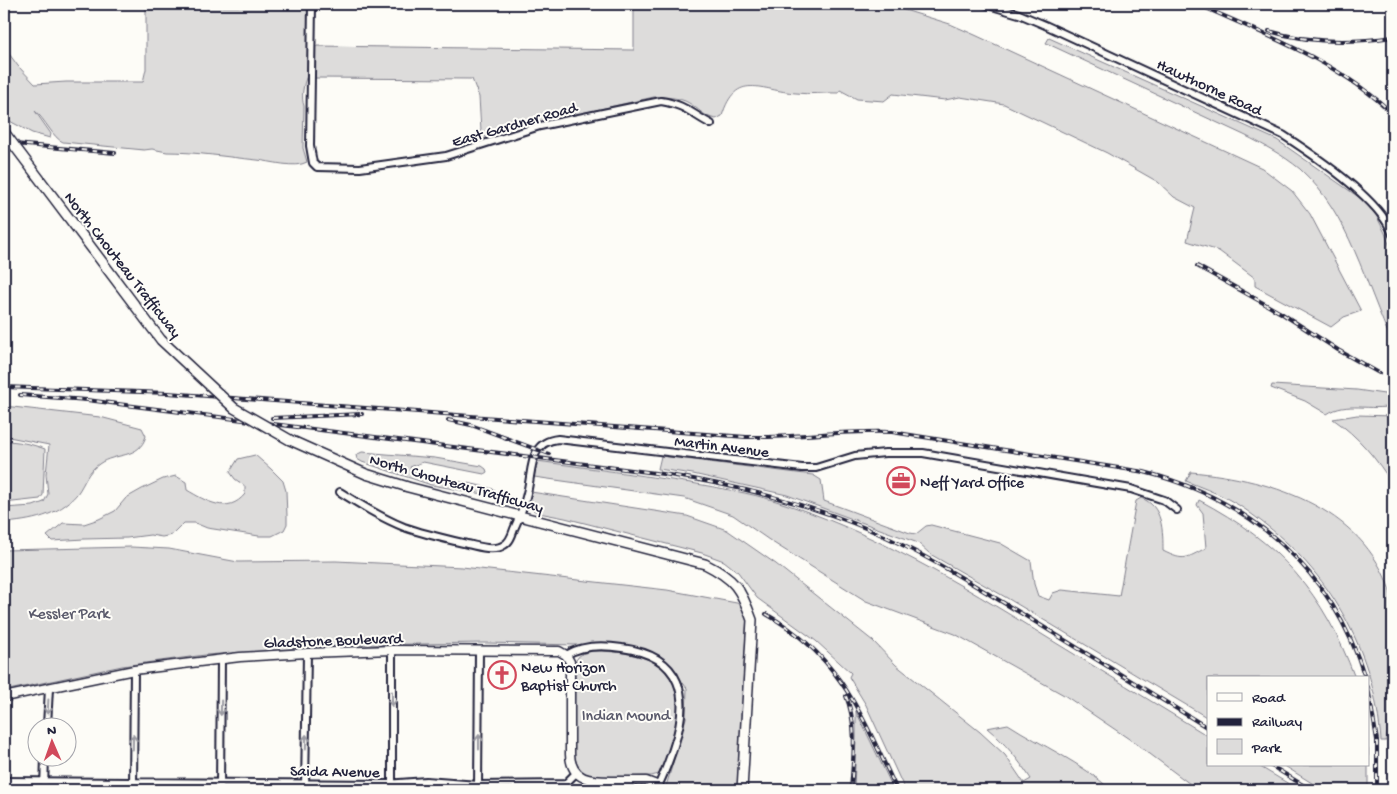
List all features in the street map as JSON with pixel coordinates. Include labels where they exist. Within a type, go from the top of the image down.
[{"type":"main road","name":"North Chouteau Trafficway","points":[[4,132],[161,340],[234,408],[290,440],[366,474],[408,487],[705,564],[722,573],[735,584],[745,600],[752,620],[742,790]]},
{"type":"street","name":"East Gardner Road","points":[[312,4],[310,146],[312,163],[318,167],[360,168],[446,156],[540,126],[661,101],[676,103],[687,108],[711,124]]},
{"type":"street","name":"Hawthorne Road","points":[[985,4],[1019,14],[1045,25],[1283,135],[1307,150],[1371,201],[1384,216],[1393,235]]},
{"type":"street","name":"Martin Avenue","points":[[340,492],[370,511],[428,535],[487,548],[504,546],[509,542],[520,516],[527,494],[535,453],[546,442],[558,439],[802,468],[816,468],[855,456],[885,452],[923,453],[1131,489],[1164,500],[1177,510]]},
{"type":"street","name":"Gladstone Boulevard","points":[[4,697],[134,670],[221,659],[306,653],[392,650],[555,651],[566,655],[576,649],[612,647],[641,652],[662,662],[678,680],[682,694],[682,710],[676,740],[657,789]]},
{"type":"street","points":[[392,650],[392,787]]},
{"type":"street","points":[[478,787],[479,650]]},
{"type":"street","points":[[305,787],[306,653]]},
{"type":"street","points":[[566,655],[570,666],[570,760],[576,773],[589,780],[646,781],[654,784],[657,789]]},
{"type":"street","points":[[220,790],[221,659]]},
{"type":"street","points":[[133,790],[134,670]]},
{"type":"street","points":[[48,716],[49,688]]},
{"type":"street","points":[[44,790],[45,766]]},
{"type":"street","name":"Saida Avenue","points":[[4,781],[220,782],[305,787],[392,787],[433,781],[478,787],[565,787],[576,773]]},
{"type":"green space","points":[[309,4],[307,76],[303,95],[303,148],[307,162],[302,164],[289,165],[212,155],[63,142],[56,137],[35,111],[51,134],[50,138],[32,133],[4,118],[4,47],[35,84],[143,82],[146,69],[146,6],[293,6]]},
{"type":"green space","points":[[634,4],[885,4],[950,24],[1262,168],[1292,191],[1310,214],[1361,311],[1344,317],[1331,327],[1255,286],[1255,278],[1219,251],[1187,241],[1195,208],[1174,197],[1158,182],[1107,153],[1004,104],[960,97],[945,100],[893,94],[884,101],[857,99],[840,90],[839,93],[801,94],[751,86],[742,88],[735,93],[728,102],[722,116],[716,119],[705,115],[685,101],[654,97],[533,124],[487,139],[481,131],[479,97],[472,79],[314,78],[315,46],[634,50]]},
{"type":"green space","points":[[1049,38],[1277,140],[1360,198],[1375,213],[1393,255],[1393,344],[1344,229],[1332,207],[1300,169],[1273,150],[1244,135],[1046,43]]},
{"type":"green space","points":[[1272,385],[1357,390],[1391,395],[1393,404],[1392,406],[1384,407],[1342,408],[1327,414],[1305,401],[1271,388]]},
{"type":"green space","points":[[4,406],[100,417],[142,428],[146,436],[143,444],[138,449],[105,460],[95,467],[77,494],[62,508],[34,519],[4,523],[4,508],[33,506],[44,502],[48,494],[46,474],[49,445],[4,436]]},
{"type":"green space","points":[[1357,415],[1393,416],[1393,485],[1366,449],[1351,433],[1333,419]]},
{"type":"green space","points":[[4,441],[24,443],[45,449],[43,495],[40,499],[4,503]]},
{"type":"green space","points":[[362,452],[435,458],[482,466],[487,472],[484,474],[423,462],[410,467],[412,471],[422,474],[483,486],[495,491],[489,495],[431,485],[362,462],[357,459],[356,455]]},
{"type":"green space","points":[[255,455],[283,481],[286,491],[287,524],[284,530],[272,536],[259,536],[207,528],[195,523],[184,523],[172,535],[162,537],[150,535],[127,538],[52,541],[47,536],[63,523],[84,524],[99,519],[115,511],[126,498],[142,489],[163,479],[176,476],[186,482],[187,490],[209,502],[224,505],[231,504],[245,494],[245,486],[235,479],[230,472],[238,459]]},
{"type":"green space","points":[[661,456],[813,475],[821,480],[824,501],[910,533],[916,534],[926,526],[931,525],[1000,543],[1031,561],[1034,584],[1038,596],[1049,600],[1053,593],[1062,590],[1119,596],[1136,501],[1141,498],[1154,507],[1158,513],[1163,535],[1163,551],[1181,558],[1206,548],[1203,513],[1197,505],[1199,500],[1228,516],[1253,534],[1276,553],[1295,573],[1313,595],[1329,620],[1354,676],[1207,676],[1207,717],[930,554],[918,543],[787,495],[693,474],[658,469]]},
{"type":"green space","points":[[537,461],[672,480],[745,493],[812,513],[881,543],[979,596],[1207,735],[1207,766],[1259,766],[1299,790],[1198,790],[1138,745],[1064,695],[955,634],[866,601],[733,515],[684,498],[534,477]]},
{"type":"green space","points":[[1191,472],[1254,482],[1285,492],[1315,505],[1341,522],[1363,543],[1381,570],[1394,605],[1394,685],[1386,741],[1381,741],[1370,676],[1360,649],[1347,621],[1331,594],[1312,569],[1290,546],[1248,511],[1218,494],[1186,481]]},
{"type":"green space","points":[[531,492],[687,516],[727,530],[776,564],[873,641],[896,665],[980,732],[1005,755],[1024,783],[1031,779],[1005,745],[987,728],[1008,724],[1087,771],[1111,790],[905,790],[866,705],[849,677],[851,673],[816,641],[757,598],[738,572],[724,561],[702,553],[539,513],[533,510]]},
{"type":"green space","name":"Kessler Park","points":[[131,547],[169,549],[238,562],[336,561],[462,567],[667,590],[742,604],[747,615],[737,790],[699,790],[694,787],[670,787],[669,790],[665,790],[686,718],[687,688],[662,657],[621,646],[485,643],[353,645],[205,655],[122,666],[4,691],[4,550]]},
{"type":"green space","name":"Indian Mound","points":[[593,651],[634,655],[647,659],[659,665],[669,674],[675,685],[678,699],[677,718],[670,745],[659,774],[627,777],[593,776],[584,772],[577,763],[574,755],[575,664],[579,656]]},
{"type":"green space","points":[[856,711],[894,790],[854,790]]},
{"type":"green space","points":[[1285,766],[1368,766],[1368,790],[1323,790]]},
{"type":"railway","points":[[1197,4],[1274,38],[1325,64],[1372,95],[1393,114]]},
{"type":"railway","points":[[1269,31],[1299,38],[1331,41],[1393,37]]},
{"type":"railway","points":[[4,143],[115,153]]},
{"type":"railway","points":[[1197,266],[1281,313],[1338,350],[1379,373]]},
{"type":"railway","points":[[4,387],[168,393],[746,437],[892,432],[1144,472],[1183,484],[1219,501],[1253,521],[1283,545],[1309,573],[1332,604],[1351,640],[1364,676]]},
{"type":"railway","points":[[20,395],[87,400],[663,474],[771,496],[823,512],[875,532],[951,571],[1207,727]]},
{"type":"railway","points":[[272,418],[362,414]]},
{"type":"railway","points":[[448,420],[471,425],[549,454]]},
{"type":"railway","points":[[766,614],[791,630],[813,649],[831,669],[860,713],[897,790]]},
{"type":"railway","points":[[846,696],[850,707],[853,731],[851,790]]},
{"type":"railway","points":[[1370,699],[1377,740],[1377,790]]},
{"type":"railway","points":[[1272,766],[1311,790]]},
{"type":"railway","points":[[1391,790],[1393,780]]},
{"type":"place","name":"Neff Yard Office","points":[[901,481]]},
{"type":"place","name":"New Horizon Baptist Church","points":[[502,675]]}]
